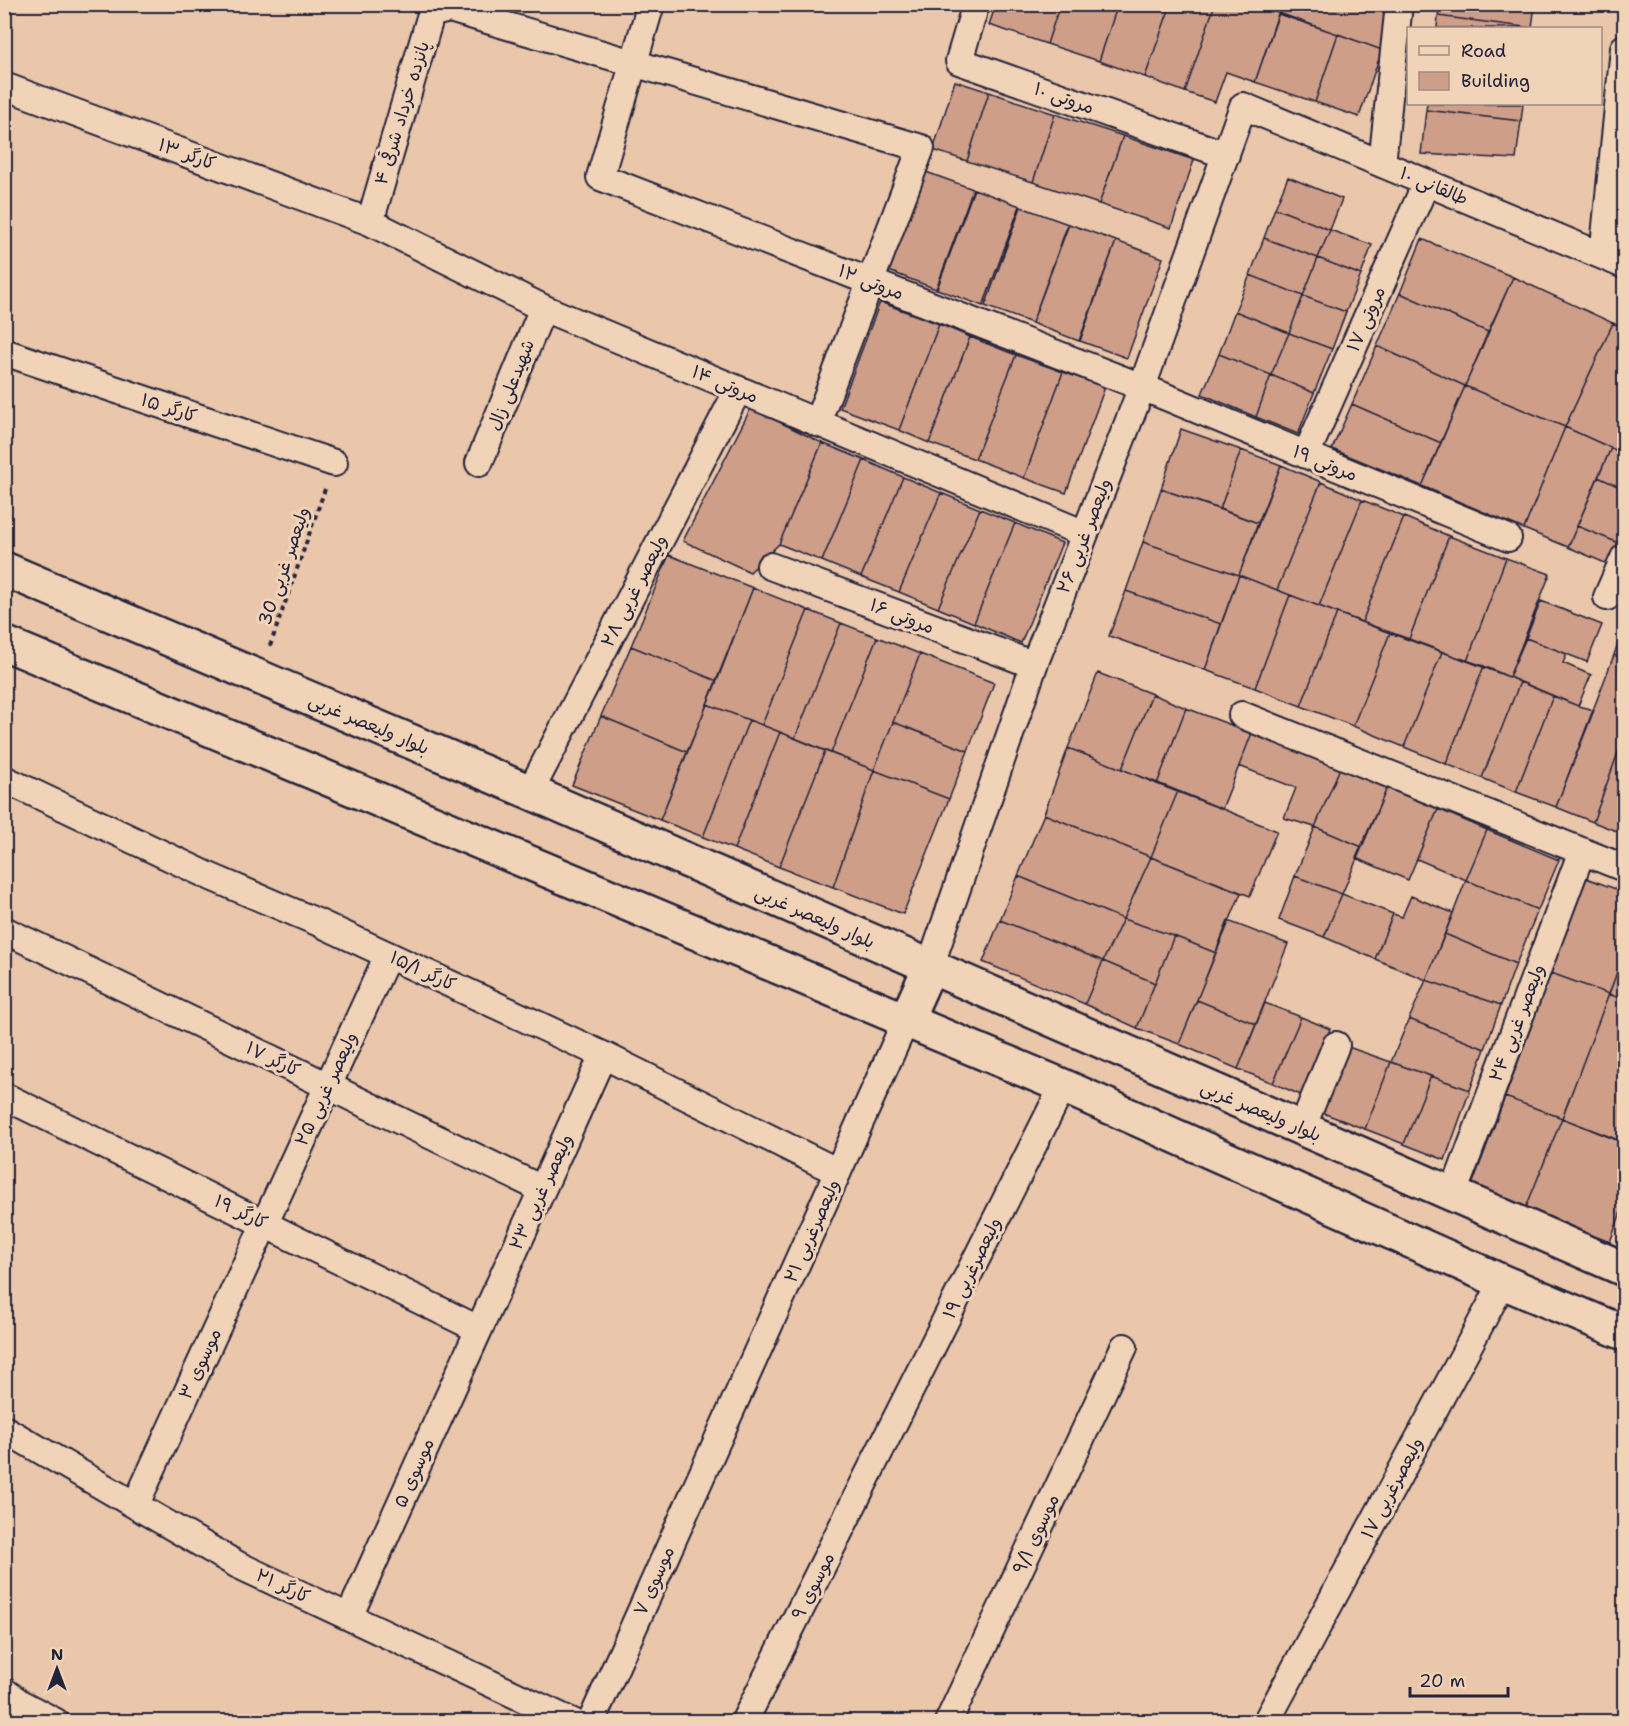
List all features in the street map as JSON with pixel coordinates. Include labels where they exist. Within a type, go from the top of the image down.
[{"type":"street","points":[[634,64],[651,4]]},
{"type":"street","name":"مروتی ۱۰","points":[[976,4],[959,61],[1226,155]]},
{"type":"street","points":[[1382,165],[1399,4]]},
{"type":"street","points":[[433,9],[450,9],[921,148],[817,423]]},
{"type":"street","name":"پانزده خرداد شرقی ۴","points":[[370,222],[433,9]]},
{"type":"street","points":[[1614,261],[1624,48]]},
{"type":"street","name":"مروتی ۱۲","points":[[634,64],[600,177],[1142,387]]},
{"type":"street","name":"کارگر ۱۳","points":[[4,86],[370,222]]},
{"type":"street","name":"ولیعصر غربی ۲۶","points":[[930,967],[1034,665],[1142,387],[1243,106]]},
{"type":"street","name":"طالقانی ۱۰","points":[[1243,106],[1614,261]]},
{"type":"street","name":"مروتی ۱۷","points":[[1306,455],[1426,183]]},
{"type":"street","name":"مروتی ۱۴","points":[[370,222],[543,308],[1085,534]]},
{"type":"street","name":"شهیدعلی زال","points":[[479,463],[543,308]]},
{"type":"street","name":"کارگر ۱۵","points":[[4,352],[334,463]]},
{"type":"street","name":"مروتی ۱۹","points":[[1142,387],[1508,538]]},
{"type":"street","name":"ولیعصر غربی ۲۸","points":[[530,792],[738,390]]},
{"type":"street","points":[[1607,597],[1624,558]]},
{"type":"street","name":"مروتی ۱۶","points":[[770,566],[1034,665]]},
{"type":"street","name":"بلوار ولیعصر غربی","points":[[4,569],[530,792],[1624,1269]]},
{"type":"street","points":[[4,643],[1063,1086],[1503,1282],[1624,1333]]},
{"type":"street","points":[[1242,715],[1624,868]]},
{"type":"street","name":"کارگر ۱۵/۱","points":[[4,778],[211,877],[317,922],[603,1055],[838,1172]]},
{"type":"street","name":"ولیعصر غربی ۲۴","points":[[1453,1194],[1582,851]]},
{"type":"street","name":"کارگر ۱۷","points":[[4,930],[542,1189]]},
{"type":"street","name":"ولیعصر غربی ۲۵","points":[[265,1224],[388,955]]},
{"type":"street","points":[[906,1020],[930,967]]},
{"type":"street","name":"ولیعصرغربی ۲۱","points":[[718,1441],[906,1020]]},
{"type":"street","points":[[1302,1128],[1336,1045]]},
{"type":"street","name":"ولیعصر غربی ۲۳","points":[[478,1329],[603,1055]]},
{"type":"street","name":"ولیعصرغربی ۱۹","points":[[882,1450],[1063,1086]]},
{"type":"street","name":"کارگر ۱۹","points":[[4,1096],[478,1329]]},
{"type":"street","name":"موسوی ۳","points":[[136,1504],[265,1224]]},
{"type":"street","name":"ولیعصرغربی ۱۷","points":[[1266,1722],[1503,1282]]},
{"type":"street","name":"موسوی ۵","points":[[349,1617],[478,1329]]},
{"type":"street","name":"موسوی ۹/۱","points":[[948,1722],[1124,1347]]},
{"type":"street","name":"کارگر ۲۱","points":[[4,1429],[238,1565],[573,1722]]},
{"type":"street","name":"موسوی ۷","points":[[591,1722],[718,1441]]},
{"type":"street","name":"موسوی ۹","points":[[744,1722],[882,1450]]},
{"type":"street","points":[[11,1705],[56,1722]]},
{"type":"path","name":"ولیعصر غربی 30","points":[[260,677],[334,463]]},
{"type":"building","points":[[996,4],[1060,4],[1047,44],[989,25]]},
{"type":"building","points":[[1060,4],[1118,4],[1099,61],[1047,44]]},
{"type":"building","points":[[1118,4],[1171,4],[1145,77],[1099,61]]},
{"type":"building","points":[[1171,4],[1215,4],[1185,92],[1145,77]]},
{"type":"building","points":[[1215,4],[1250,4],[1279,13],[1255,82],[1226,72],[1215,102],[1185,92]]},
{"type":"building","points":[[1250,4],[1282,4],[1278,13]]},
{"type":"building","points":[[1282,4],[1385,4],[1382,50],[1279,13]]},
{"type":"building","points":[[1440,4],[1535,4],[1532,27],[1438,16]]},
{"type":"building","points":[[1278,14],[1338,34],[1315,102],[1255,82]]},
{"type":"building","points":[[1438,16],[1524,27],[1437,27]]},
{"type":"building","points":[[1338,34],[1382,50],[1359,117],[1315,102]]},
{"type":"building","points":[[955,81],[989,92],[967,161],[933,150]]},
{"type":"building","points":[[989,92],[1055,114],[1033,182],[967,161]]},
{"type":"building","points":[[1427,105],[1523,105],[1521,121],[1426,110]]},
{"type":"building","points":[[1426,110],[1521,121],[1516,159],[1421,154]]},
{"type":"building","points":[[1055,114],[1123,136],[1099,204],[1033,182]]},
{"type":"building","points":[[1123,136],[1194,160],[1171,228],[1099,204]]},
{"type":"building","points":[[926,172],[973,189],[936,289],[889,271]]},
{"type":"building","points":[[1288,177],[1342,199],[1330,230],[1275,208]]},
{"type":"building","points":[[974,189],[1020,206],[983,306],[937,289]]},
{"type":"building","points":[[1021,207],[1068,224],[1032,323],[985,306]]},
{"type":"building","points":[[1275,208],[1330,230],[1318,258],[1264,238]]},
{"type":"building","points":[[1069,224],[1116,241],[1079,341],[1032,323]]},
{"type":"building","points":[[1330,230],[1372,245],[1361,275],[1318,258]]},
{"type":"building","points":[[1264,238],[1318,258],[1303,296],[1250,275]]},
{"type":"building","points":[[1422,239],[1513,277],[1488,332],[1400,293]]},
{"type":"building","points":[[1116,241],[1163,258],[1127,358],[1080,341]]},
{"type":"building","points":[[1318,258],[1361,275],[1346,312],[1303,296]]},
{"type":"building","points":[[1250,275],[1303,296],[1289,333],[1235,311]]},
{"type":"building","points":[[1513,277],[1613,323],[1565,427],[1465,386]]},
{"type":"building","points":[[1400,293],[1488,332],[1465,386],[1377,346]]},
{"type":"building","points":[[1303,296],[1346,312],[1332,349],[1289,333]]},
{"type":"building","points":[[880,302],[939,324],[899,430],[840,408]]},
{"type":"building","points":[[1235,311],[1289,333],[1271,375],[1219,354]]},
{"type":"building","points":[[1613,323],[1624,329],[1624,454],[1565,427]]},
{"type":"building","points":[[939,324],[970,337],[929,443],[899,430]]},
{"type":"building","points":[[1289,333],[1332,349],[1314,393],[1271,375]]},
{"type":"building","points":[[970,337],[1016,355],[975,459],[929,443]]},
{"type":"building","points":[[1377,346],[1465,386],[1441,443],[1352,404]]},
{"type":"building","points":[[1219,354],[1271,375],[1256,417],[1202,394]]},
{"type":"building","points":[[1016,355],[1063,372],[1024,478],[975,459]]},
{"type":"building","points":[[1063,372],[1105,387],[1066,493],[1024,478]]},
{"type":"building","points":[[1271,375],[1314,393],[1298,434],[1256,417]]},
{"type":"building","points":[[1465,386],[1565,427],[1524,529],[1422,486]]},
{"type":"building","points":[[1352,404],[1441,443],[1422,486],[1332,449]]},
{"type":"building","points":[[751,408],[822,443],[779,544],[750,572],[683,541]]},
{"type":"building","points":[[1565,427],[1611,448],[1568,547],[1524,529]]},
{"type":"building","points":[[1181,429],[1241,450],[1220,509],[1161,489]]},
{"type":"building","points":[[822,443],[864,460],[822,561],[779,544]]},
{"type":"building","points":[[1611,448],[1624,454],[1624,489],[1598,477]]},
{"type":"building","points":[[1241,450],[1281,465],[1258,523],[1220,509]]},
{"type":"building","points":[[864,460],[903,477],[861,577],[822,561]]},
{"type":"building","points":[[1281,465],[1321,482],[1277,590],[1239,575]]},
{"type":"building","points":[[903,477],[941,493],[899,592],[861,577]]},
{"type":"building","points":[[1598,477],[1624,489],[1624,536],[1621,544],[1577,526]]},
{"type":"building","points":[[1321,482],[1362,500],[1319,606],[1277,590]]},
{"type":"building","points":[[1161,489],[1258,523],[1239,575],[1143,542]]},
{"type":"building","points":[[941,493],[980,509],[938,608],[899,592]]},
{"type":"building","points":[[1362,500],[1404,517],[1362,622],[1319,606]]},
{"type":"building","points":[[980,509],[1015,523],[974,623],[938,608]]},
{"type":"building","points":[[1404,517],[1449,536],[1409,639],[1362,622]]},
{"type":"building","points":[[1015,523],[1062,543],[1021,643],[974,623]]},
{"type":"building","points":[[1577,526],[1621,544],[1612,566],[1568,547]]},
{"type":"building","points":[[1449,536],[1506,558],[1467,661],[1409,639]]},
{"type":"building","points":[[1143,542],[1239,575],[1221,624],[1126,591]]},
{"type":"building","points":[[669,555],[753,588],[717,681],[631,646]]},
{"type":"building","points":[[1506,558],[1550,574],[1509,677],[1467,661]]},
{"type":"building","points":[[1239,575],[1290,595],[1255,688],[1205,670]]},
{"type":"building","points":[[753,588],[808,610],[762,725],[707,704]]},
{"type":"building","points":[[1126,591],[1221,624],[1205,670],[1109,636]]},
{"type":"building","points":[[1290,595],[1337,613],[1301,706],[1255,688]]},
{"type":"building","points":[[1541,601],[1602,625],[1587,662],[1526,638]]},
{"type":"building","points":[[808,610],[841,623],[795,738],[762,725]]},
{"type":"building","points":[[1337,613],[1390,633],[1353,726],[1301,706]]},
{"type":"building","points":[[841,623],[877,637],[831,753],[795,738]]},
{"type":"building","points":[[1624,625],[1624,659],[1614,655]]},
{"type":"building","points":[[1390,633],[1442,652],[1404,747],[1353,726]]},
{"type":"building","points":[[877,637],[920,654],[874,770],[831,753]]},
{"type":"building","points":[[1526,638],[1567,654],[1563,663],[1591,675],[1578,706],[1509,677]]},
{"type":"building","points":[[631,646],[717,681],[687,752],[601,716]]},
{"type":"building","points":[[1442,652],[1484,666],[1446,764],[1404,747]]},
{"type":"building","points":[[920,654],[994,683],[968,751],[893,722]]},
{"type":"building","points":[[1614,655],[1624,659],[1624,736],[1593,822],[1556,807]]},
{"type":"building","points":[[1484,666],[1520,682],[1482,778],[1446,764]]},
{"type":"building","points":[[1098,673],[1152,694],[1122,769],[1068,748]]},
{"type":"building","points":[[1520,682],[1553,696],[1516,792],[1482,778]]},
{"type":"building","points":[[1152,694],[1186,708],[1157,784],[1122,769]]},
{"type":"building","points":[[1553,696],[1594,710],[1556,807],[1516,792]]},
{"type":"building","points":[[707,704],[749,720],[703,837],[660,820]]},
{"type":"building","points":[[1186,708],[1252,733],[1222,809],[1157,784]]},
{"type":"building","points":[[601,716],[687,752],[660,820],[572,785]]},
{"type":"building","points":[[749,720],[780,732],[734,849],[703,837]]},
{"type":"building","points":[[893,722],[968,751],[949,799],[874,770]]},
{"type":"building","points":[[780,732],[825,751],[779,867],[734,849]]},
{"type":"building","points":[[1252,733],[1340,768],[1315,827],[1284,818],[1296,788],[1239,766]]},
{"type":"building","points":[[1624,736],[1624,834],[1593,822]]},
{"type":"building","points":[[1068,748],[1178,791],[1151,857],[1044,814]]},
{"type":"building","points":[[825,751],[874,770],[833,887],[779,867]]},
{"type":"building","points":[[1340,768],[1387,788],[1362,847],[1315,827]]},
{"type":"building","points":[[874,770],[949,799],[903,914],[833,887]]},
{"type":"building","points":[[1387,788],[1438,809],[1408,880],[1356,858]]},
{"type":"building","points":[[1178,791],[1277,831],[1250,896],[1151,857]]},
{"type":"building","points":[[1438,809],[1487,830],[1466,880],[1417,859]]},
{"type":"building","points":[[1044,814],[1151,857],[1123,919],[1018,876]]},
{"type":"building","points":[[1315,827],[1362,847],[1342,894],[1295,876]]},
{"type":"building","points":[[1487,830],[1559,860],[1538,910],[1466,880]]},
{"type":"building","points":[[1151,857],[1241,893],[1216,953],[1123,919]]},
{"type":"building","points":[[1018,876],[1123,919],[1103,961],[1000,920]]},
{"type":"building","points":[[1295,876],[1342,894],[1324,937],[1279,920]]},
{"type":"building","points":[[1586,878],[1624,892],[1624,953],[1609,994],[1551,973]]},
{"type":"building","points":[[1466,880],[1538,910],[1516,964],[1445,934]]},
{"type":"building","points":[[1342,894],[1393,914],[1375,959],[1324,937]]},
{"type":"building","points":[[1411,896],[1453,913],[1426,980],[1375,959],[1393,914],[1402,917]]},
{"type":"building","points":[[1123,919],[1174,936],[1155,983],[1103,961]]},
{"type":"building","points":[[1000,920],[1103,961],[1085,1004],[983,962]]},
{"type":"building","points":[[1228,921],[1288,944],[1256,1024],[1197,1000]]},
{"type":"building","points":[[1445,934],[1516,964],[1501,1005],[1426,980]]},
{"type":"building","points":[[1174,936],[1216,953],[1179,1044],[1137,1028]]},
{"type":"building","points":[[1624,953],[1624,1000],[1609,994]]},
{"type":"building","points":[[1103,961],[1155,983],[1137,1028],[1085,1004]]},
{"type":"building","points":[[1551,973],[1609,994],[1562,1118],[1505,1097]]},
{"type":"building","points":[[1426,980],[1501,1005],[1485,1049],[1409,1019]]},
{"type":"building","points":[[1609,994],[1624,1000],[1624,1134],[1621,1141],[1562,1118]]},
{"type":"building","points":[[1197,1000],[1256,1024],[1238,1069],[1179,1044]]},
{"type":"building","points":[[1265,1003],[1301,1017],[1273,1083],[1238,1069]]},
{"type":"building","points":[[1301,1017],[1330,1029],[1303,1096],[1273,1083]]},
{"type":"building","points":[[1409,1019],[1485,1049],[1470,1090],[1391,1062]]},
{"type":"building","points":[[1348,1047],[1391,1062],[1365,1129],[1323,1113]]},
{"type":"building","points":[[1391,1062],[1431,1076],[1404,1144],[1365,1129]]},
{"type":"building","points":[[1431,1076],[1470,1090],[1445,1160],[1404,1144]]},
{"type":"building","points":[[1505,1097],[1562,1118],[1525,1210],[1471,1188]]},
{"type":"building","points":[[1562,1118],[1624,1143],[1624,1204],[1610,1242],[1525,1210]]}]
